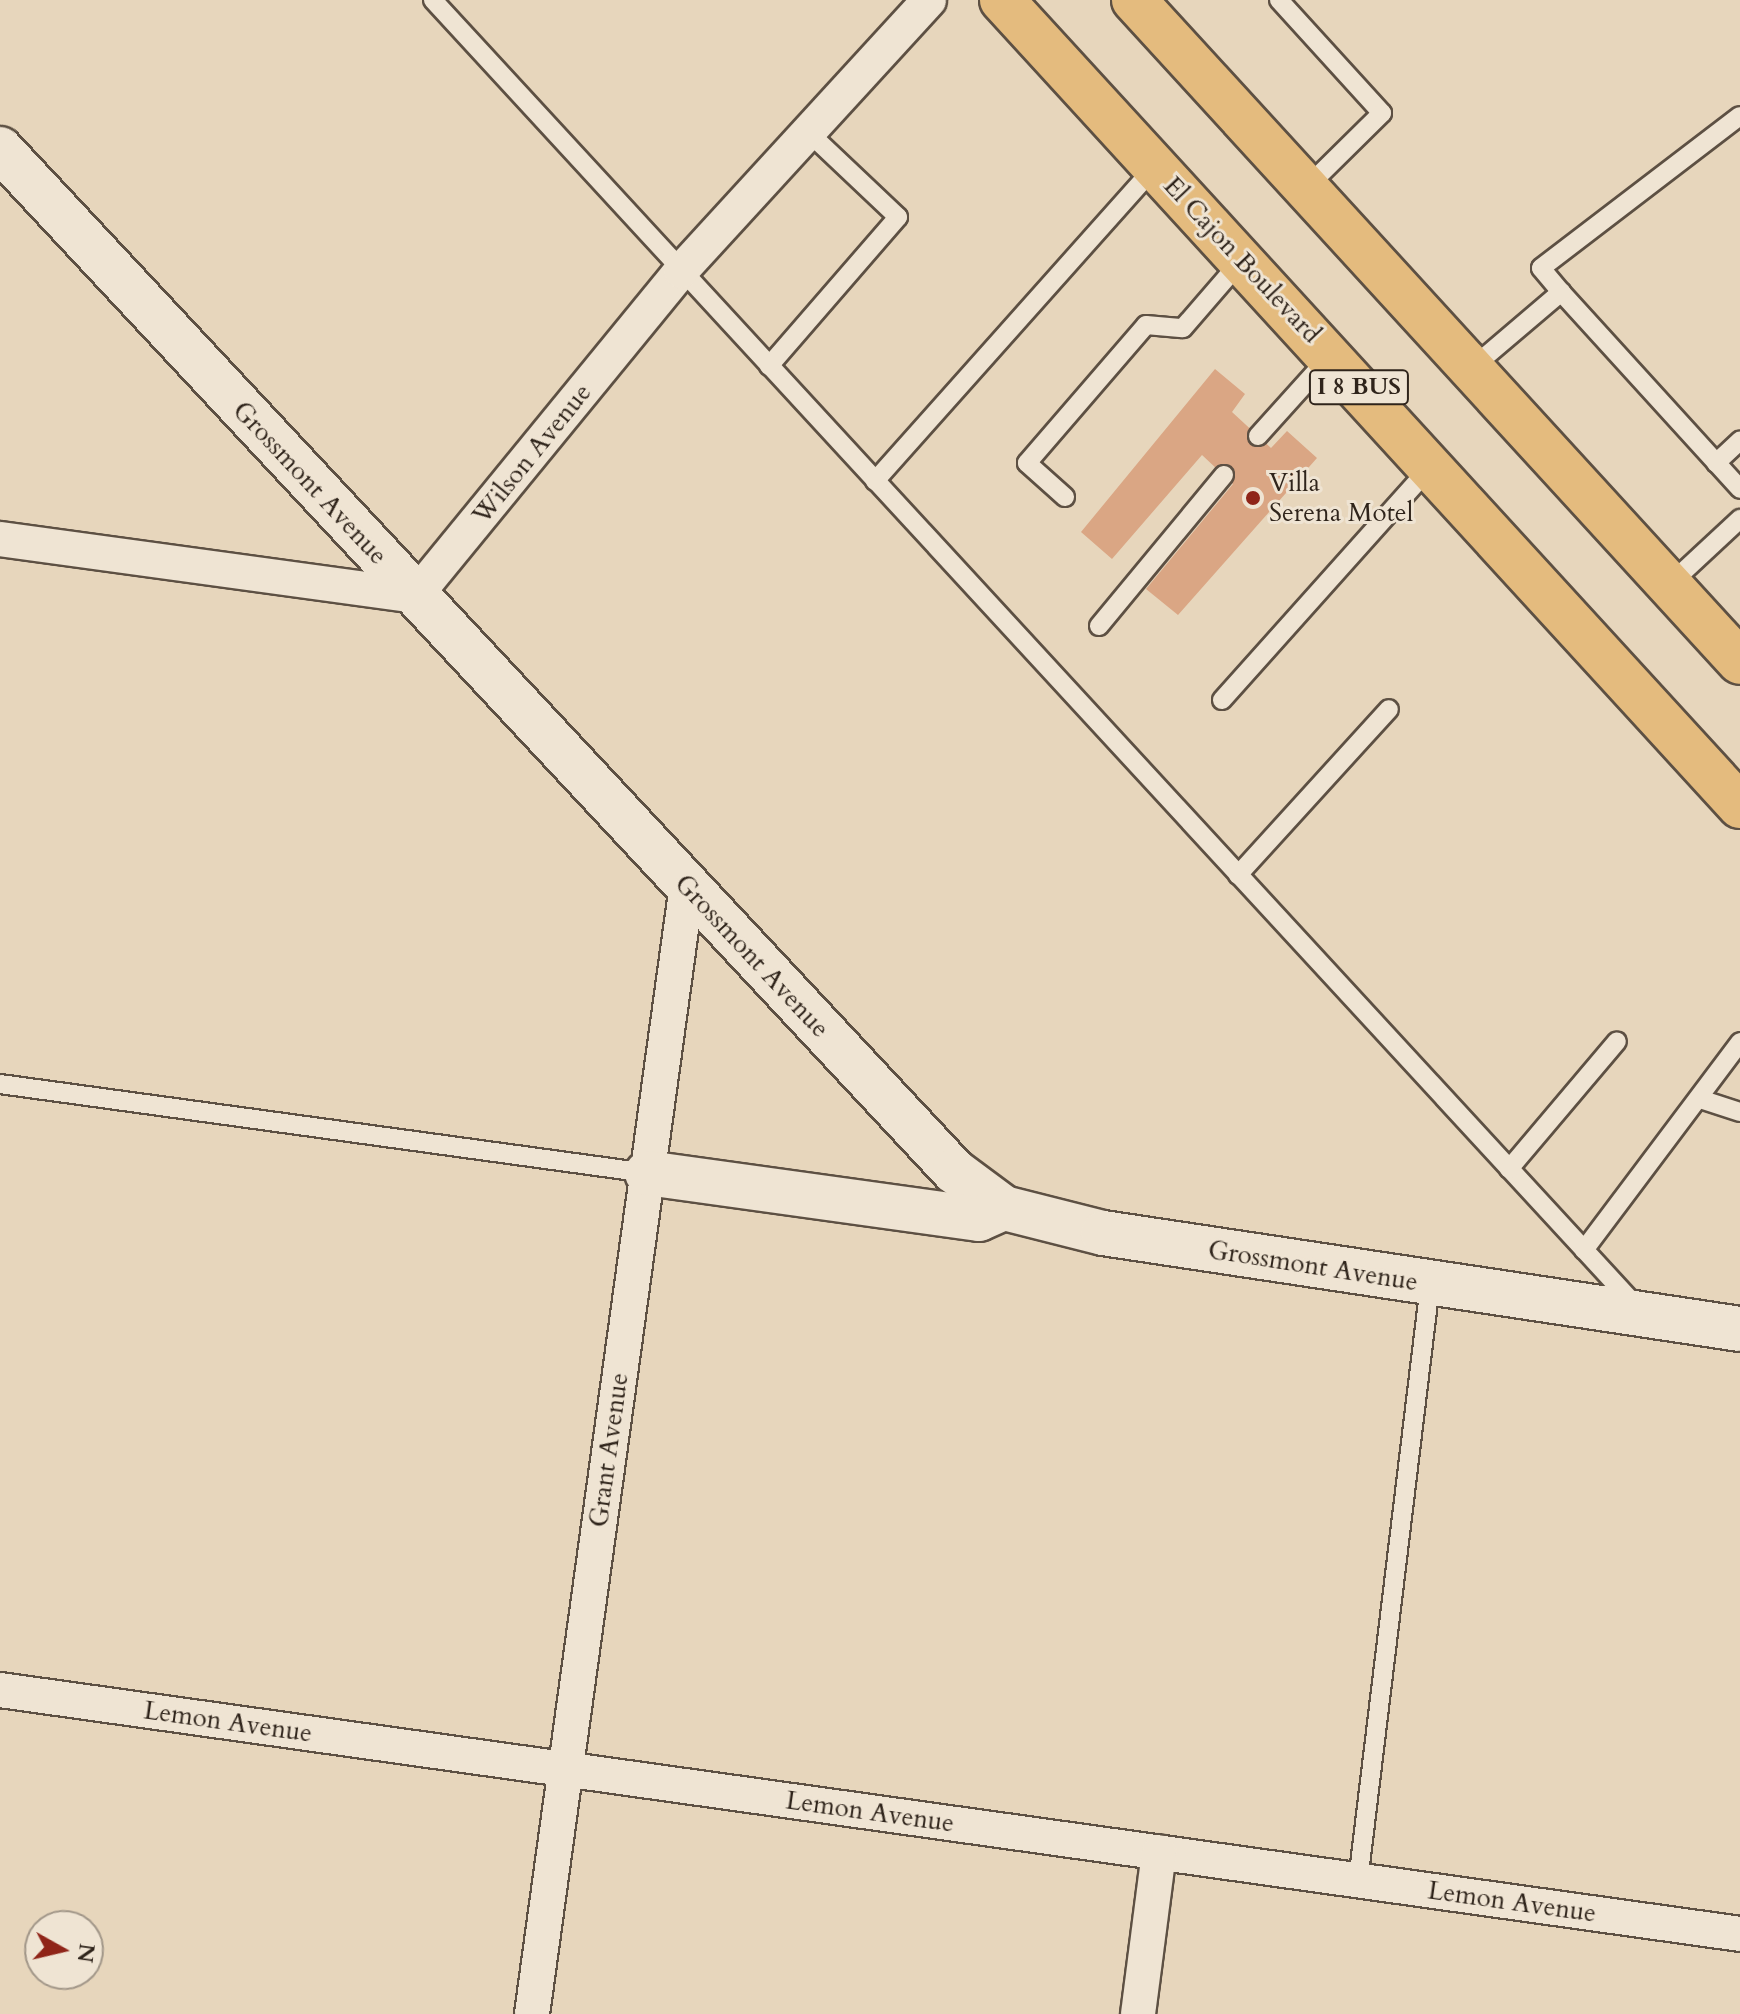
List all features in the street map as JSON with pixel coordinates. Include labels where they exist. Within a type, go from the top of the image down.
[{"type":"main road","name":"El Cajon Boulevard","points":[[1002,0],[1740,806]]},
{"type":"main road","points":[[1134,0],[1740,662]]},
{"type":"street","name":"Wilson Avenue","points":[[415,596],[681,271],[929,0]]},
{"type":"street","name":"Grossmont Avenue","points":[[0,149],[954,1171],[1004,1208],[1103,1233],[1430,1285],[1740,1329]]},
{"type":"street","points":[[0,539],[415,596]]},
{"type":"street","name":"Grant Avenue","points":[[532,2014],[687,886]]},
{"type":"street","points":[[647,1173],[979,1219],[1004,1208]]},
{"type":"street","name":"Lemon Avenue","points":[[0,1690],[1740,1934]]},
{"type":"street","points":[[1138,2014],[1159,1852]]},
{"type":"lane","points":[[433,0],[1644,1315]]},
{"type":"lane","points":[[1279,0],[1382,113],[1307,187]]},
{"type":"lane","points":[[1740,116],[1541,268],[1740,489]]},
{"type":"lane","points":[[769,366],[898,217],[808,132]]},
{"type":"lane","points":[[875,481],[1155,166]]},
{"type":"lane","points":[[1065,497],[1027,463],[1146,325],[1183,328],[1242,260]]},
{"type":"lane","points":[[1473,367],[1561,292]]},
{"type":"lane","points":[[1258,436],[1330,356]]},
{"type":"lane","points":[[1716,463],[1740,441]]},
{"type":"lane","points":[[1222,700],[1431,466]]},
{"type":"lane","points":[[1099,626],[1224,475]]},
{"type":"lane","points":[[1670,584],[1740,519]]},
{"type":"lane","points":[[1238,875],[1389,709]]},
{"type":"lane","points":[[1509,1169],[1617,1041]]},
{"type":"lane","points":[[1584,1250],[1740,1042]]},
{"type":"lane","points":[[0,1084],[647,1173]]},
{"type":"lane","points":[[1700,1099],[1740,1112]]},
{"type":"lane","points":[[1358,1881],[1430,1285]]},
{"type":"building","name":"Villa Serena Motel","points":[[1215,369],[1245,394],[1232,412],[1271,448],[1287,431],[1317,458],[1178,615],[1146,589],[1233,484],[1202,455],[1112,559],[1081,532]]},
{"type":"place","name":"Villa Serena Motel","points":[[1253,498]]}]
